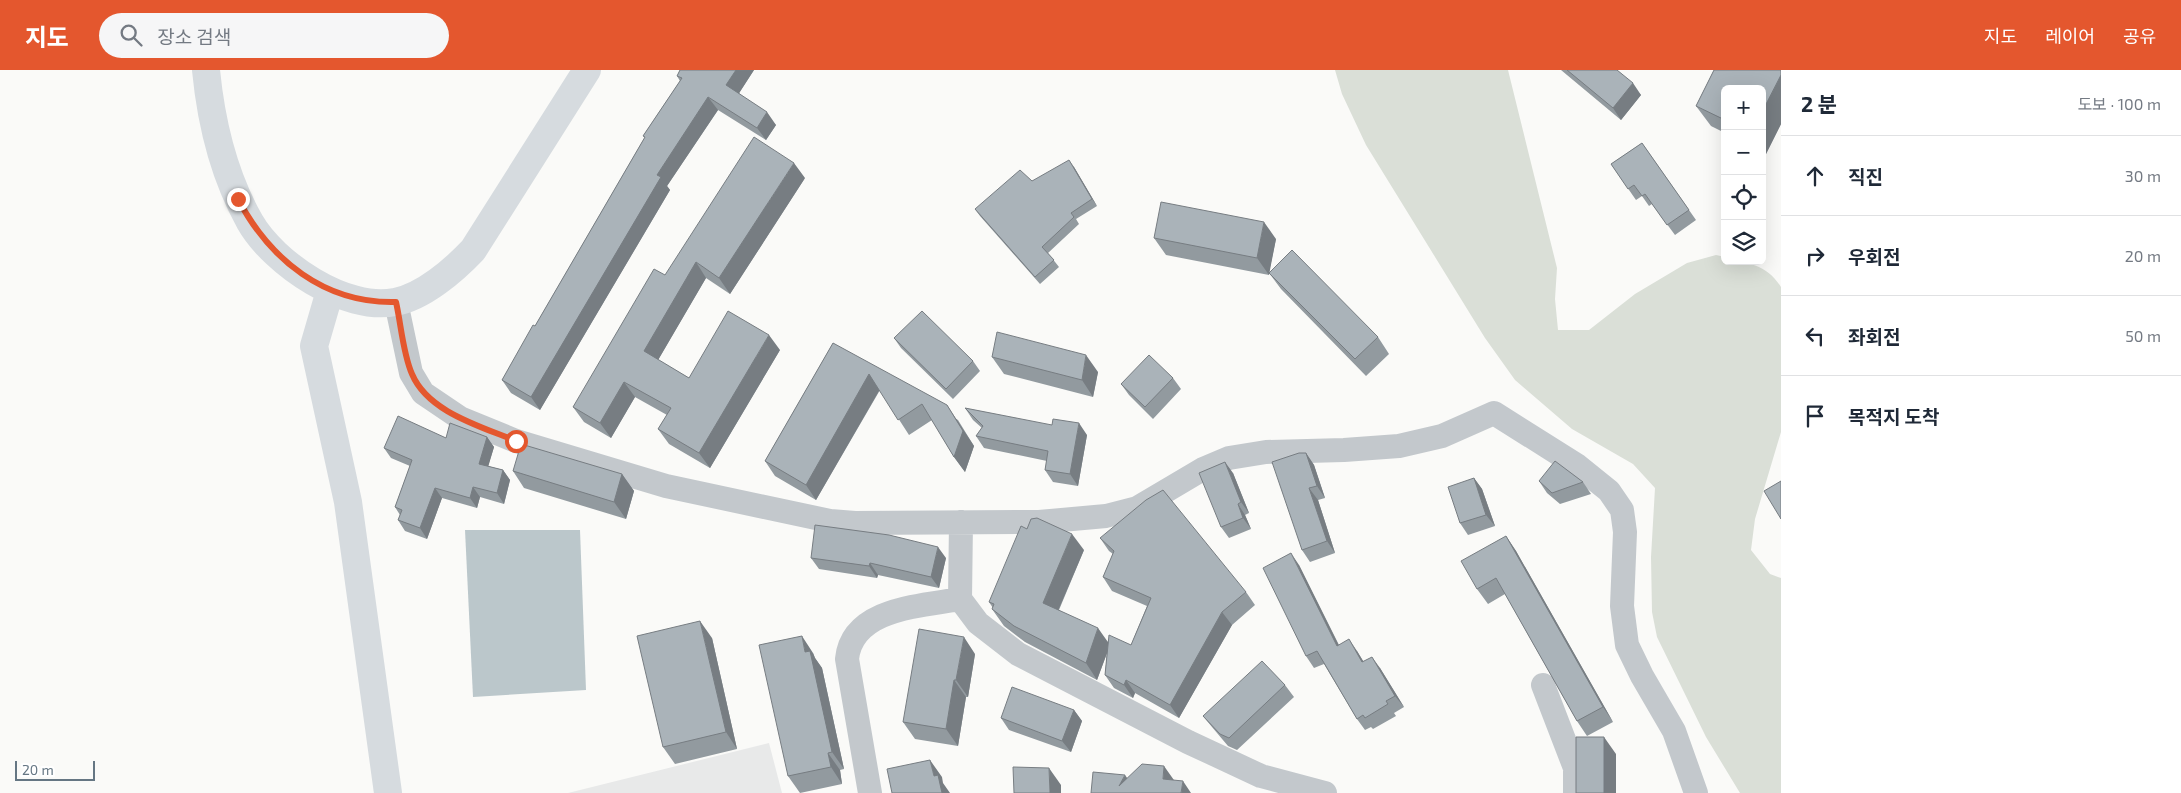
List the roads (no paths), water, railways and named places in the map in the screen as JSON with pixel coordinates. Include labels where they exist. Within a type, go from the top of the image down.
[{"type":"street","points":[[206,70],[209,96],[227,172],[251,224],[293,268],[330,290],[353,299],[376,303],[396,302],[420,291],[452,271],[473,250],[587,70]]},
{"type":"street","points":[[330,290],[314,346],[348,502],[388,793]]},
{"type":"street","points":[[396,302],[411,373],[423,393],[460,418],[516,441],[666,486],[830,521],[855,523],[1039,522],[1106,516],[1137,508],[1202,469],[1229,458],[1266,452],[1344,450],[1399,446],[1442,436],[1494,413],[1578,466],[1609,491],[1622,510],[1625,532],[1622,606],[1627,645],[1642,676],[1674,731],[1696,793]]},
{"type":"street","points":[[961,522],[960,598],[978,623],[1018,654],[1188,742],[1261,776],[1325,793]]},
{"type":"street","points":[[870,793],[847,659],[848,649],[857,633],[874,620],[891,612],[960,598]]},
{"type":"street","points":[[1543,685],[1575,768],[1575,793]]}]
